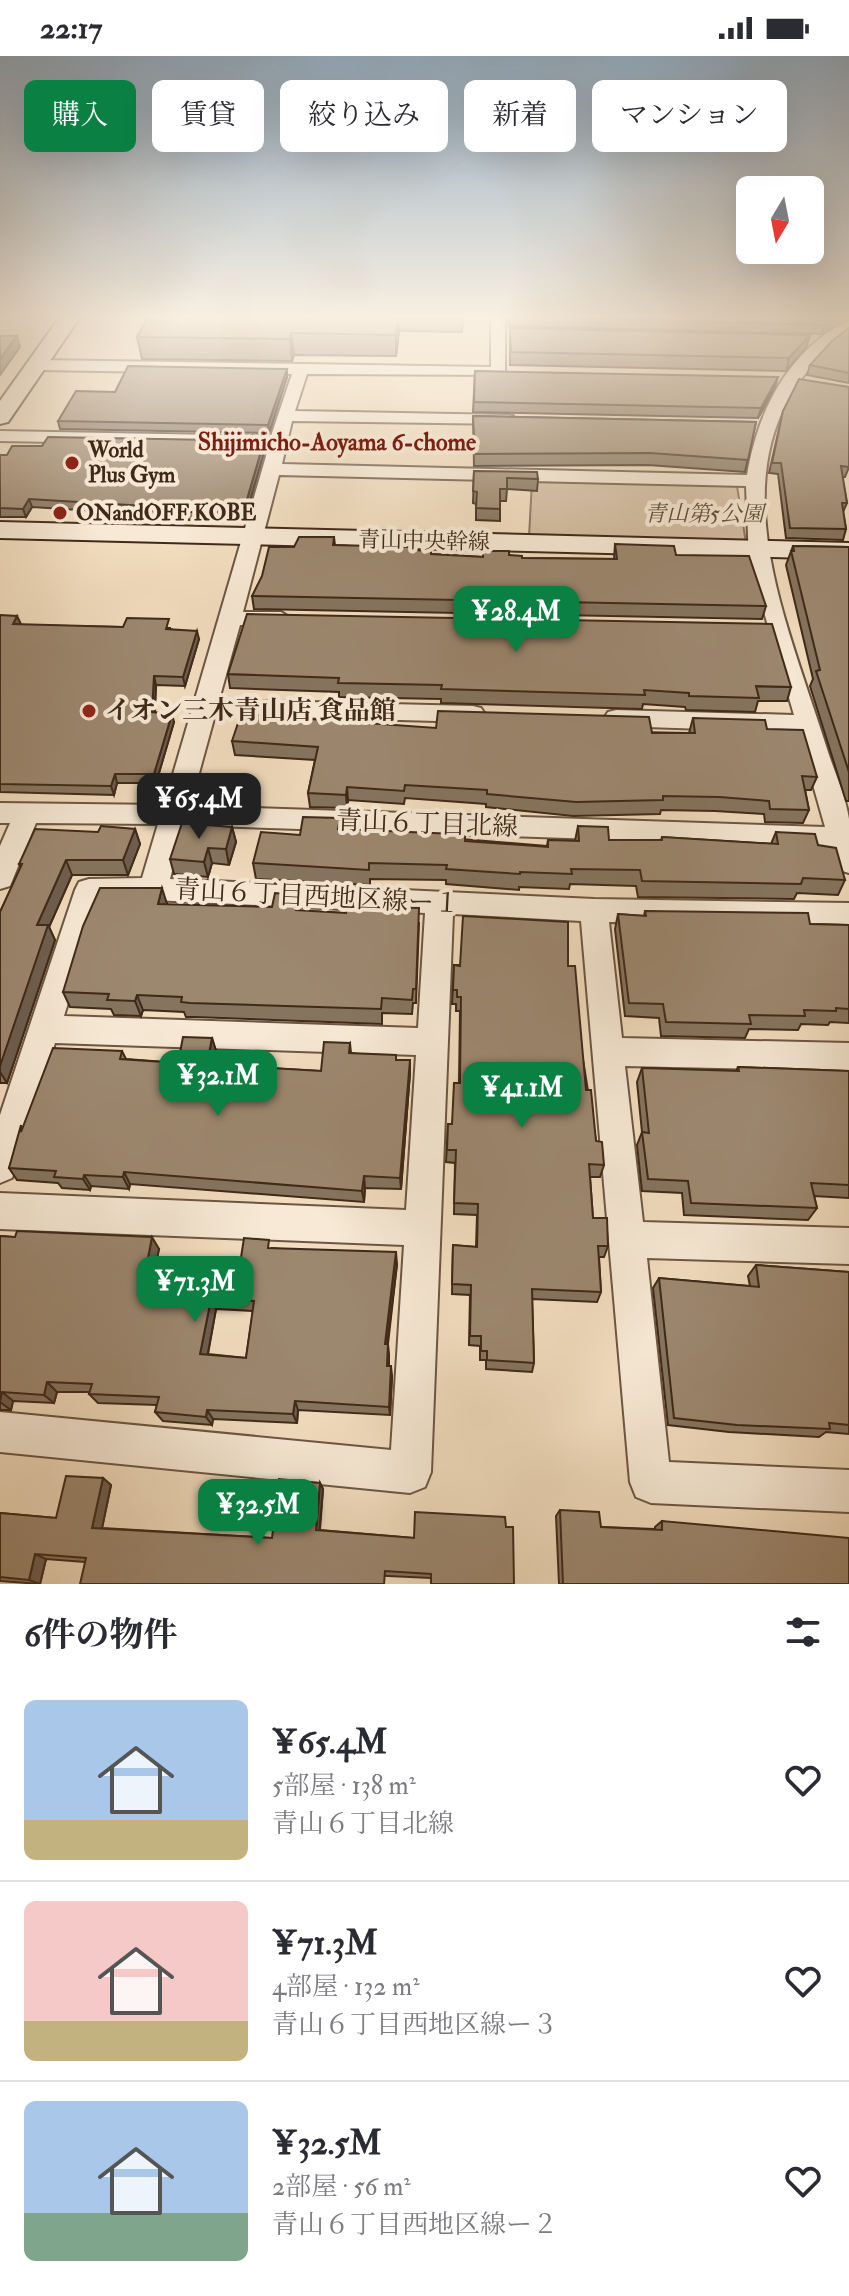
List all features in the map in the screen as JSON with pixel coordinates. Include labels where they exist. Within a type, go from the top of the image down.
[{"type":"street","points":[[0,417],[21,388]]},
{"type":"street","points":[[153,889],[294,388]]},
{"type":"street","points":[[783,388],[759,426],[753,481],[758,549],[847,846]]},
{"type":"street","points":[[285,416],[529,421]]},
{"type":"street","points":[[0,436],[279,441]]},
{"type":"street","points":[[273,469],[753,481]]},
{"type":"street","name":"青山中央幹線","points":[[0,530],[849,551]]},
{"type":"street","points":[[231,618],[310,620]]},
{"type":"street","points":[[749,629],[781,629]]},
{"type":"street","points":[[206,707],[491,715]]},
{"type":"street","points":[[586,718],[808,724]]},
{"type":"street","name":"青山６丁目北線","points":[[0,813],[174,815],[847,846]]},
{"type":"street","points":[[0,878],[27,813]]},
{"type":"street","name":"青山６丁目西地区線ー１","points":[[0,1166],[89,890],[153,889],[594,910],[849,914]]},
{"type":"street","points":[[0,1432],[410,1472],[440,903]]},
{"type":"street","points":[[594,910],[651,1482],[849,1491]]},
{"type":"street","points":[[44,1029],[432,1042]]},
{"type":"street","points":[[608,1052],[849,1057]]},
{"type":"street","points":[[0,1211],[422,1228]]},
{"type":"street","points":[[625,1239],[849,1246]]},
{"type":"green space","name":"青山第5公園","points":[[532,481],[737,486],[746,543],[529,537]]},
{"type":"building","points":[[117,388],[280,388],[268,425],[58,421],[76,391],[115,392]]},
{"type":"building","points":[[474,388],[772,388],[761,408],[474,402]]},
{"type":"building","points":[[794,388],[849,388],[849,467],[841,466],[847,503],[842,503],[846,529],[790,528],[781,463],[772,463],[783,411]]},
{"type":"building","points":[[473,416],[756,422],[748,460],[650,453],[475,454]]},
{"type":"building","points":[[48,437],[264,441],[243,513],[143,511],[145,506],[29,499],[23,509],[0,508],[0,455],[7,455],[12,446],[42,446]]},
{"type":"building","points":[[474,471],[537,472],[538,479],[507,478],[507,489],[500,489],[500,509],[476,508]]},
{"type":"building","points":[[299,537],[334,537],[333,545],[415,547],[415,550],[431,551],[431,554],[483,557],[483,551],[509,551],[509,555],[522,558],[617,559],[615,544],[674,546],[676,555],[749,556],[766,606],[252,596],[262,576],[269,547],[294,547]]},
{"type":"building","points":[[793,546],[849,547],[849,772],[816,671],[820,670],[791,551],[794,551]]},
{"type":"building","points":[[247,614],[772,624],[791,687],[756,686],[759,698],[689,696],[689,693],[644,690],[645,695],[441,689],[442,685],[338,683],[339,678],[228,674]]},
{"type":"building","name":"イオン三木青山店 食品館","points":[[0,615],[17,616],[13,624],[123,627],[127,618],[169,619],[166,629],[197,631],[183,677],[154,676],[152,712],[172,714],[154,774],[115,774],[111,786],[0,784]]},
{"type":"building","points":[[438,711],[649,717],[652,733],[695,733],[693,718],[765,720],[767,729],[803,730],[817,777],[802,776],[809,810],[770,809],[769,801],[719,797],[663,796],[663,800],[576,802],[487,794],[487,790],[405,785],[404,791],[347,787],[346,795],[308,793],[318,747],[232,741],[241,714],[436,728]]},
{"type":"building","points":[[303,817],[340,818],[338,829],[457,834],[465,836],[465,841],[548,847],[548,840],[579,841],[578,826],[608,827],[609,840],[662,840],[662,837],[778,844],[776,832],[815,834],[818,845],[836,848],[845,880],[803,878],[801,884],[642,881],[640,870],[571,869],[572,874],[520,874],[446,869],[447,865],[369,863],[369,870],[253,863],[261,832],[300,835]]},
{"type":"building","points":[[182,823],[232,827],[226,849],[208,848],[204,862],[170,859]]},
{"type":"building","points":[[101,826],[135,829],[123,860],[66,860],[37,925],[48,925],[0,1066],[0,912],[22,864],[19,864],[35,829],[98,832]]},
{"type":"building","points":[[100,888],[162,888],[158,904],[272,907],[275,893],[298,895],[296,910],[346,913],[348,897],[368,898],[368,906],[419,908],[416,989],[413,989],[412,1000],[382,998],[381,1009],[190,1003],[181,1002],[182,997],[137,995],[135,1001],[107,1000],[109,994],[63,992],[83,926]]},
{"type":"building","points":[[645,911],[808,913],[810,924],[849,925],[849,1009],[804,1010],[805,1016],[749,1015],[751,1024],[666,1022],[663,1004],[629,1003],[618,914],[646,916]]},
{"type":"building","points":[[463,916],[568,922],[568,966],[575,966],[586,1090],[591,1090],[596,1141],[602,1142],[604,1165],[589,1164],[593,1218],[607,1218],[608,1246],[598,1246],[601,1292],[532,1289],[534,1363],[487,1360],[487,1351],[481,1351],[481,1336],[470,1336],[471,1285],[452,1284],[453,1245],[477,1247],[478,1204],[454,1203],[456,1150],[447,1150],[454,1083],[460,1083],[461,997],[457,997],[457,990],[453,990],[454,965],[460,966]]},
{"type":"building","points":[[183,1037],[212,1038],[207,1064],[321,1071],[324,1042],[350,1043],[349,1053],[396,1055],[396,1060],[410,1060],[400,1178],[364,1176],[362,1191],[124,1172],[123,1177],[84,1175],[83,1179],[54,1177],[56,1171],[9,1168],[21,1125],[21,1132],[53,1048],[122,1051],[120,1059],[178,1063]]},
{"type":"building","points":[[738,1067],[849,1071],[849,1185],[811,1183],[817,1208],[691,1203],[688,1181],[648,1179],[642,1132],[649,1133],[642,1068],[739,1071]]},
{"type":"building","points":[[17,1231],[152,1237],[148,1258],[240,1264],[244,1238],[269,1240],[268,1248],[396,1252],[385,1344],[388,1344],[387,1366],[391,1366],[389,1407],[295,1401],[293,1414],[207,1410],[206,1417],[155,1412],[159,1397],[89,1394],[92,1384],[47,1382],[44,1395],[2,1392],[0,1400],[0,1236],[15,1237]],"holes":[[[211,1299],[254,1301],[246,1358],[200,1354]]]},
{"type":"building","points":[[756,1265],[849,1272],[849,1425],[829,1423],[830,1429],[737,1425],[674,1418],[659,1278],[759,1287]]},
{"type":"building","points":[[66,1476],[103,1478],[92,1528],[272,1538],[279,1479],[320,1483],[316,1530],[414,1538],[415,1512],[505,1517],[506,1527],[513,1527],[514,1584],[431,1584],[431,1574],[385,1571],[384,1584],[80,1584],[86,1558],[35,1554],[29,1580],[0,1577],[0,1513],[56,1518]]},
{"type":"building","points":[[560,1510],[599,1512],[601,1527],[662,1530],[662,1521],[849,1538],[849,1584],[563,1584]]},
{"type":"place","name":"World Plus Gym","points":[[72,463]]},
{"type":"place","name":"ONandOFF KOBE","points":[[60,513]]},
{"type":"place","name":"イオン三木青山店 食品館","points":[[89,711]]},
{"type":"district","name":"Shijimicho-Aoyama 6-chome","points":[[337,442]]}]
